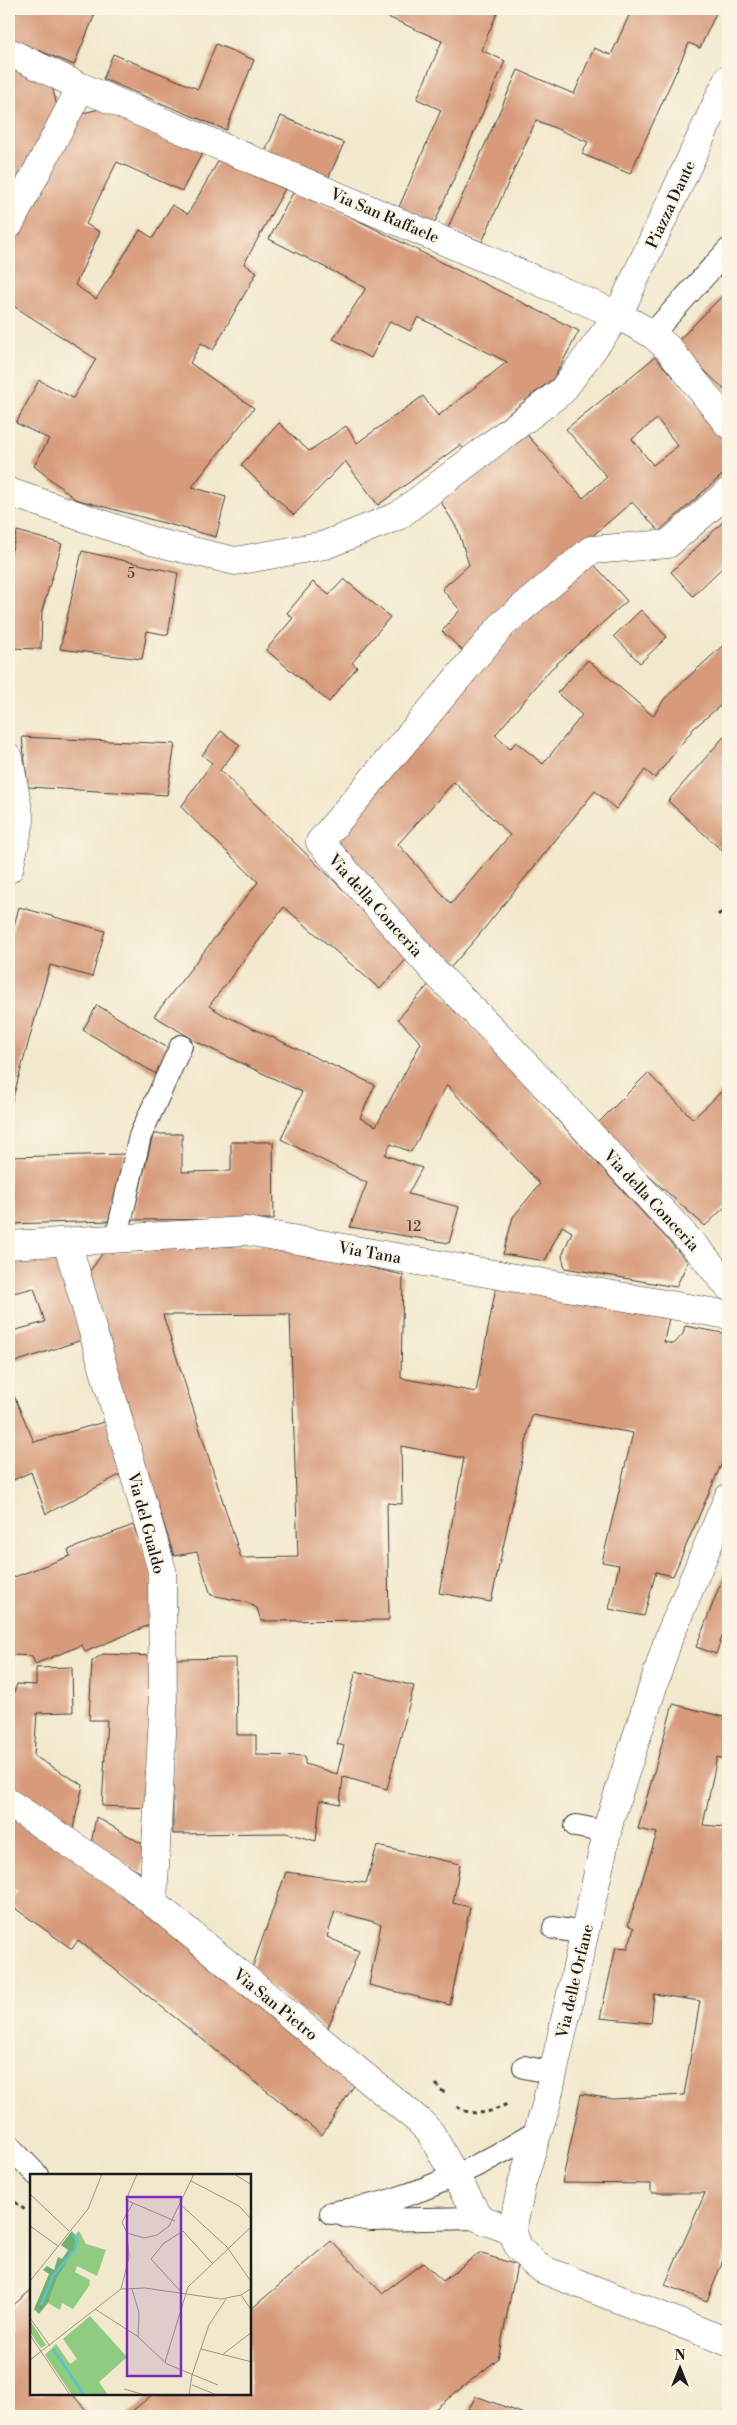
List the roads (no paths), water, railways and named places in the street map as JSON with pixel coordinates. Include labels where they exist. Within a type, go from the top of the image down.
[{"type":"street","name":"Via San Raffaele","points":[[9,52],[81,87],[618,316],[652,334],[669,349],[728,424]]},
{"type":"street","points":[[9,225],[81,87]]},
{"type":"street","name":"Piazza Dante","points":[[9,492],[155,542],[235,561],[325,545],[398,516],[562,392],[618,316],[726,90]]},
{"type":"street","name":"Via della Conceria","points":[[728,492],[668,544],[591,550],[503,624],[320,842],[436,972],[548,1088],[700,1252],[728,1286]]},
{"type":"street","points":[[9,758],[14,819],[9,869]]},
{"type":"street","name":"Via Tana","points":[[9,1245],[246,1231],[728,1315]]},
{"type":"street","name":"Via del Gualdo","points":[[67,1242],[162,1570],[164,1714],[153,1903]]},
{"type":"street","name":"Via delle Orfane","points":[[512,2231],[522,2183],[541,2129],[607,1832],[669,1637],[728,1498]]},
{"type":"street","name":"Via San Pietro","points":[[9,1803],[128,1883],[419,2121],[430,2132],[479,2218]]},
{"type":"street","points":[[479,2218],[512,2231],[520,2248],[536,2265],[544,2270],[728,2342]]},
{"type":"lane","points":[[652,334],[728,250]]},
{"type":"lane","points":[[116,1240],[140,1136],[182,1046]]},
{"type":"lane","points":[[576,1826],[607,1832]]},
{"type":"lane","points":[[554,1928],[584,1934]]},
{"type":"lane","points":[[524,2067],[553,2073]]},
{"type":"lane","points":[[479,2218],[372,2220],[331,2213],[394,2199],[454,2175],[500,2155],[541,2129]]},
{"type":"lane","points":[[9,2146],[37,2174]]}]
